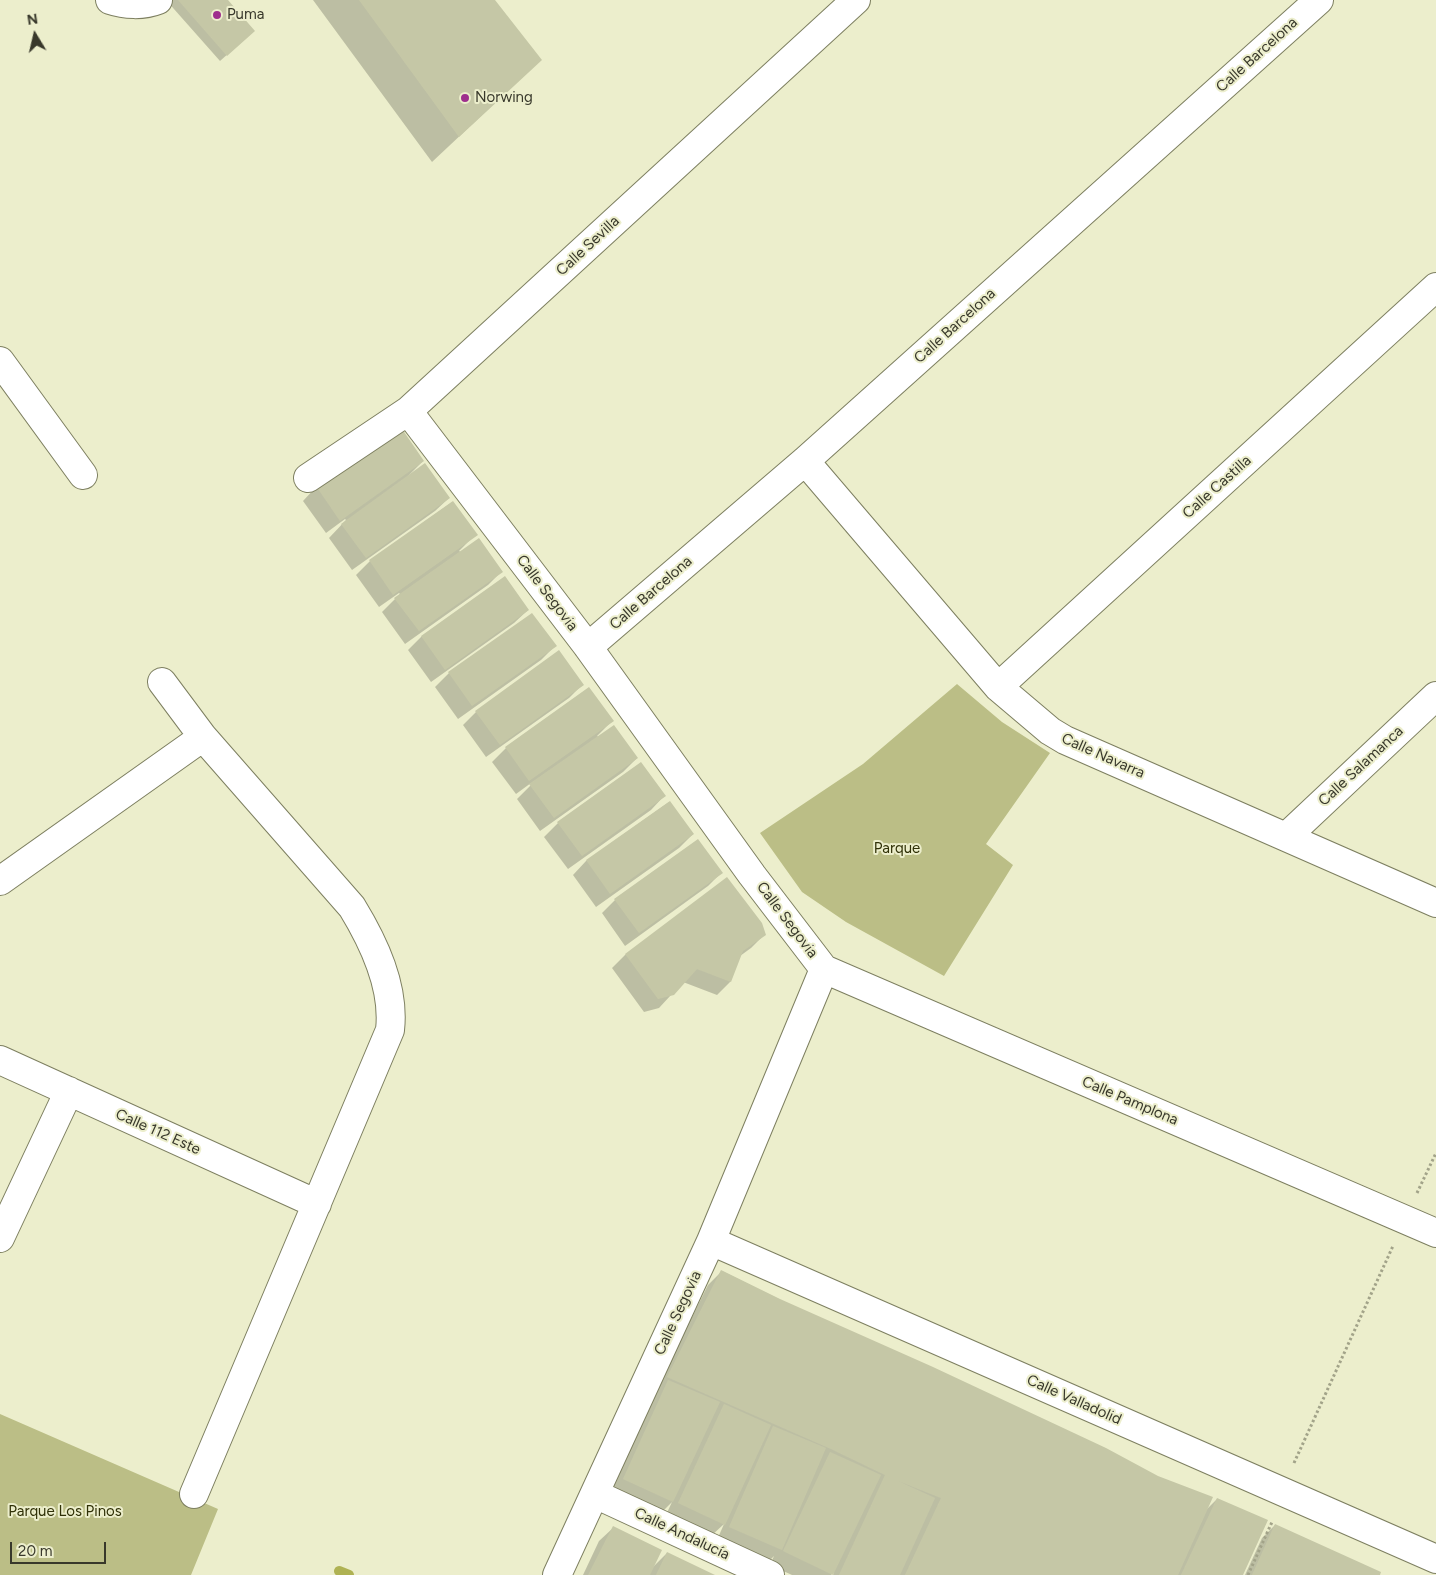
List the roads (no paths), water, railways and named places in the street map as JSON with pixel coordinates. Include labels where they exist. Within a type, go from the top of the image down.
[{"type":"street","points":[[110,0],[121,4],[149,4],[158,0]]},
{"type":"street","name":"Calle Sevilla","points":[[308,478],[408,412],[856,0]]},
{"type":"street","name":"Calle Barcelona","points":[[588,647],[804,461],[1318,0]]},
{"type":"street","name":"Calle Castilla","points":[[998,687],[1436,287]]},
{"type":"street","points":[[0,361],[83,475]]},
{"type":"street","name":"Calle Segovia","points":[[408,412],[588,647],[747,867],[824,969],[711,1241],[557,1575]]},
{"type":"street","name":"Calle Navarra","points":[[804,461],[998,687],[1050,731],[1066,740],[1436,904]]},
{"type":"street","points":[[162,682],[203,737],[352,907],[366,930],[380,964],[390,1000],[392,1016],[390,1030],[194,1494]]},
{"type":"street","name":"Calle Salamanca","points":[[1286,836],[1436,696]]},
{"type":"street","points":[[0,881],[203,737]]},
{"type":"street","name":"Calle Pamplona","points":[[824,969],[1436,1234]]},
{"type":"street","name":"Calle 112 Este","points":[[0,1060],[317,1204]]},
{"type":"street","points":[[0,1238],[69,1091]]},
{"type":"street","name":"Calle Valladolid","points":[[711,1241],[1436,1559]]},
{"type":"street","name":"Calle Andalucía","points":[[595,1494],[770,1575]]},
{"type":"waterway","points":[[339,1571],[349,1575]]},
{"type":"place","name":"Puma","points":[[217,15]]},
{"type":"place","name":"Norwing","points":[[465,98]]},
{"type":"park label","name":"Parque","points":[[897,849]]},
{"type":"park label","name":"Parque Los Pinos","points":[[65,1512]]}]
